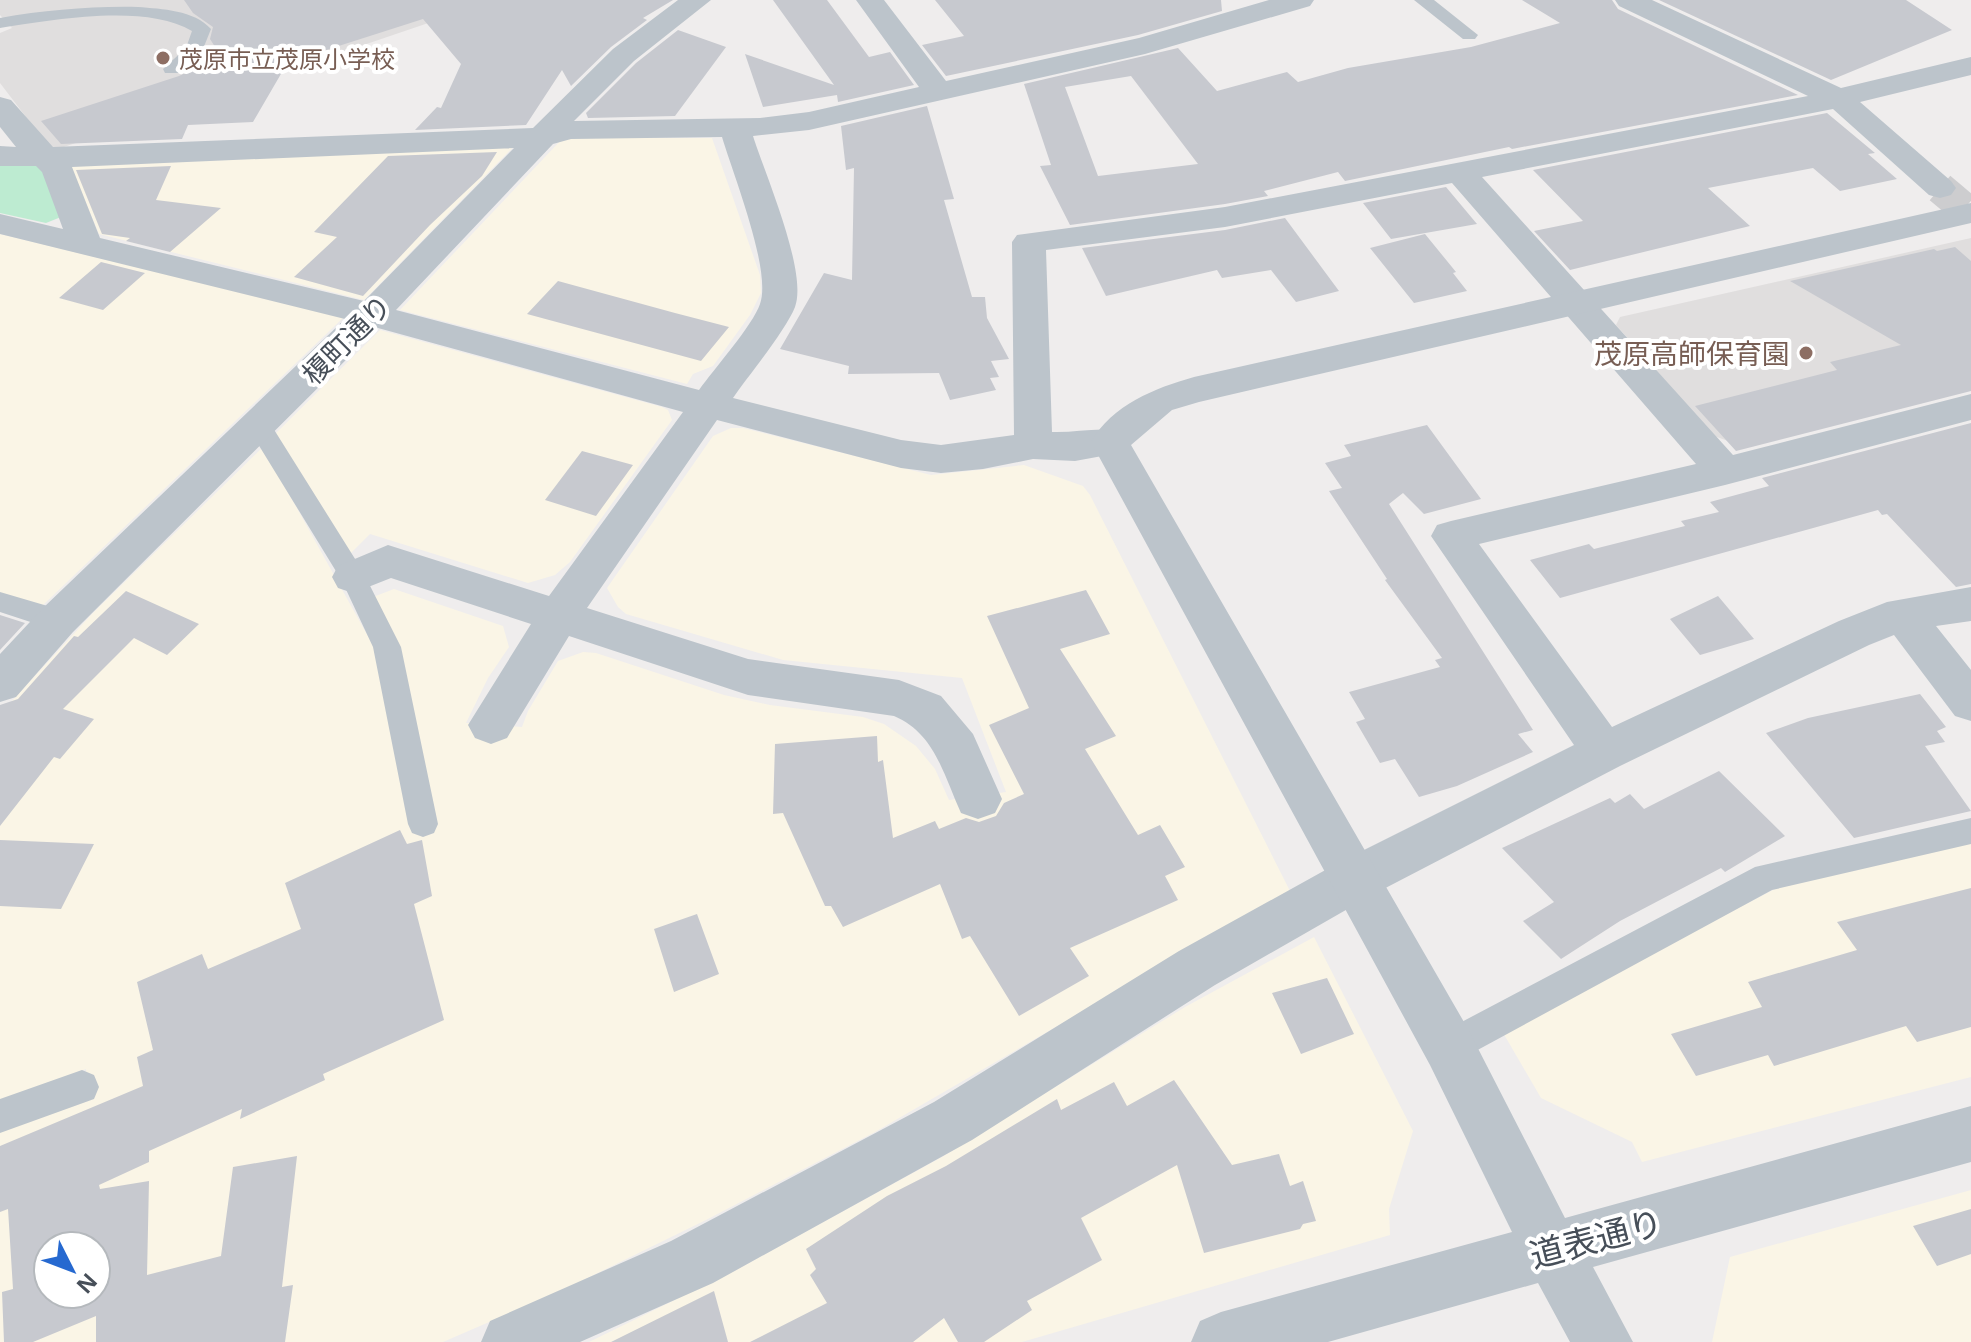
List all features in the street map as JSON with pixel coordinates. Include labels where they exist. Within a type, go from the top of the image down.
[{"type":"street","name":"榎町通り","points":[[0,684],[58,620],[436,250],[606,69],[697,0]]},
{"type":"street","points":[[870,0],[939,92]]},
{"type":"street","points":[[0,156],[72,157],[542,137],[571,130],[734,127],[809,121],[1145,45],[1300,0]]},
{"type":"street","points":[[1629,0],[1839,99],[1963,207]]},
{"type":"street","points":[[1033,445],[1029,242],[1225,217],[1461,173],[1839,99],[1868,89],[1971,66]]},
{"type":"street","points":[[0,106],[57,168],[86,245]]},
{"type":"street","points":[[491,725],[558,617],[777,308],[782,287],[777,261],[734,127]]},
{"type":"street","points":[[1461,173],[1725,471]]},
{"type":"street","points":[[0,224],[370,314],[901,454],[941,459],[1033,445],[1075,447],[1110,442],[1159,401],[1194,390],[1578,305],[1963,207]]},
{"type":"street","points":[[1604,752],[1451,536],[1725,471],[1971,407]]},
{"type":"street","points":[[1110,442],[1449,1047],[1551,1250],[1603,1342]]},
{"type":"street","points":[[353,577],[388,561],[748,677],[899,698],[925,709],[946,731],[957,748],[978,799]]},
{"type":"street","points":[[511,1342],[692,1262],[953,1121],[1197,968],[1355,879],[1604,752],[1854,633],[1902,614],[1971,604]]},
{"type":"street","points":[[1902,614],[1971,703]]},
{"type":"street","name":"道表通り","points":[[1221,1342],[1971,1134]]},
{"type":"lane","points":[[1423,0],[1469,35]]},
{"type":"lane","points":[[0,23],[114,2],[171,3],[196,19],[202,29],[194,50],[172,69]]},
{"type":"lane","points":[[259,426],[353,577],[387,647],[423,824]]},
{"type":"lane","points":[[0,602],[58,620]]},
{"type":"lane","points":[[1449,1047],[1766,877],[1971,831]]},
{"type":"lane","points":[[0,1116],[82,1087]]},
{"type":"shaded area","name":"茂原市立茂原小学校","points":[[0,0],[496,0],[52,151],[0,83],[0,33],[12,28],[0,15]]},
{"type":"shaded area","points":[[563,138],[712,138],[760,275],[761,293],[750,315],[713,366],[693,374],[687,384],[400,310]]},
{"type":"shaded area","points":[[518,142],[364,300],[99,234],[70,165]]},
{"type":"shaded area","points":[[0,234],[344,317],[42,606],[0,593]]},
{"type":"shaded area","name":"茂原高師保育園","points":[[1971,238],[1971,381],[1734,443],[1714,436],[1616,325],[1620,317]]},
{"type":"shaded area","points":[[380,330],[662,407],[668,410],[672,420],[570,562],[555,575],[528,583],[370,534],[347,557],[273,436]]},
{"type":"shaded area","points":[[731,428],[743,428],[931,475],[1024,465],[1083,486],[1290,891],[875,1132],[561,1291],[443,1342],[0,1342],[0,1132],[88,1101],[86,1069],[0,1100],[0,714],[92,614],[263,447],[380,658],[373,597],[394,589],[503,626],[509,647],[488,678],[466,723],[522,727],[558,661],[583,652],[596,653],[724,695],[770,705],[863,717],[884,724],[916,746],[935,769],[949,800],[1006,792],[962,678],[783,660],[626,614],[607,588],[713,436]]},
{"type":"shaded area","points":[[1971,841],[1971,1077],[1642,1162],[1632,1142],[1541,1098],[1502,1031],[1775,889]]},
{"type":"shaded area","points":[[1314,937],[1413,1131],[1389,1209],[1390,1235],[1022,1342],[589,1342],[738,1269],[942,1157],[1185,1007]]},
{"type":"shaded area","points":[[1971,1190],[1971,1342],[1712,1342],[1730,1257]]},
{"type":"green space","points":[[31,163],[44,169],[61,217],[46,223],[0,213],[0,166]]},
{"type":"building","points":[[184,0],[673,0],[643,18],[647,20],[611,47],[571,86],[562,70],[526,125],[415,130],[437,107],[441,108],[461,64],[423,19],[323,51],[326,54],[285,67],[253,122],[188,125],[182,139],[61,144],[41,121],[179,76],[196,68],[194,65],[221,56],[210,39],[213,27],[193,13]]},
{"type":"building","points":[[773,0],[827,0],[869,57],[890,52],[914,85],[838,102],[837,95],[763,107],[745,54],[834,85]]},
{"type":"building","points":[[935,0],[1221,0],[1222,11],[1138,35],[946,76],[922,45],[964,36]]},
{"type":"building","points":[[1522,0],[1612,0],[1618,9],[1798,95],[1512,149],[1509,147],[1345,181],[1338,172],[1264,191],[1268,196],[1225,204],[1070,225],[1040,166],[1051,165],[1024,84],[1178,48],[1217,91],[1287,72],[1298,82],[1348,68],[1471,47],[1560,23]],"holes":[[[1131,76],[1198,164],[1098,176],[1065,87]]]},
{"type":"building","points":[[1659,0],[1906,0],[1952,30],[1831,80]]},
{"type":"building","points":[[678,30],[726,47],[675,116],[588,118],[586,113],[636,63]]},
{"type":"building","points":[[927,106],[954,199],[944,200],[972,297],[985,297],[987,318],[1009,359],[991,361],[999,377],[990,378],[996,390],[950,400],[939,373],[848,374],[849,366],[780,349],[824,273],[852,280],[854,168],[846,170],[841,126]]},
{"type":"building","points":[[1827,113],[1875,153],[1868,154],[1897,179],[1840,191],[1813,168],[1708,188],[1750,226],[1570,270],[1534,231],[1583,221],[1533,170]]},
{"type":"building","points":[[497,152],[482,176],[430,225],[363,296],[294,277],[337,237],[314,232],[388,156]]},
{"type":"building","points":[[171,166],[156,200],[221,208],[170,252],[126,241],[130,238],[102,234],[76,170]]},
{"type":"building","points":[[1446,187],[1477,224],[1391,239],[1363,203]]},
{"type":"building","points":[[1285,218],[1339,291],[1296,302],[1271,270],[1222,278],[1217,270],[1106,296],[1082,248],[1225,230]]},
{"type":"building","points":[[1425,234],[1456,272],[1453,273],[1467,291],[1414,303],[1370,248]]},
{"type":"building","points":[[1955,247],[1971,261],[1971,391],[1736,451],[1695,406],[1837,370],[1830,362],[1901,345],[1790,281]]},
{"type":"building","points":[[101,262],[145,273],[103,310],[59,298]]},
{"type":"building","points":[[558,281],[729,327],[701,361],[527,314]]},
{"type":"building","points":[[1971,423],[1971,584],[1956,587],[1887,514],[1882,515],[1878,510],[1560,598],[1530,560],[1589,544],[1594,549],[1685,526],[1681,521],[1719,512],[1710,502],[1769,486],[1762,478]]},
{"type":"building","points":[[1427,425],[1481,499],[1424,514],[1403,493],[1389,504],[1533,730],[1518,734],[1533,752],[1457,786],[1419,797],[1395,759],[1380,763],[1356,722],[1365,719],[1349,692],[1440,667],[1435,660],[1442,658],[1385,580],[1329,491],[1342,488],[1325,463],[1351,456],[1344,445]]},
{"type":"building","points":[[582,451],[633,465],[596,516],[545,500]]},
{"type":"building","points":[[1086,590],[1110,634],[1060,649],[1116,736],[1085,749],[1138,835],[1160,825],[1185,867],[1165,876],[1178,900],[1070,948],[1089,976],[1019,1016],[970,936],[962,939],[940,884],[843,927],[831,906],[825,906],[783,813],[773,814],[775,744],[877,736],[878,762],[883,760],[893,838],[935,821],[939,829],[966,818],[979,822],[996,816],[1004,803],[1024,794],[989,725],[1029,708],[987,616]]},
{"type":"building","points":[[126,591],[199,624],[167,655],[134,638],[63,709],[94,719],[60,759],[54,757],[0,826],[0,705],[18,699],[74,636],[78,637]]},
{"type":"building","points":[[1718,596],[1754,639],[1700,655],[1670,619]]},
{"type":"building","points":[[0,615],[25,623],[0,650]]},
{"type":"building","points":[[1920,694],[1946,727],[1937,731],[1945,742],[1925,746],[1971,811],[1854,838],[1766,733],[1808,718]]},
{"type":"building","points":[[1719,771],[1785,836],[1725,872],[1721,868],[1620,921],[1561,959],[1523,921],[1554,902],[1502,848],[1610,798],[1615,803],[1630,794],[1644,809]]},
{"type":"building","points":[[400,830],[407,844],[422,840],[432,896],[414,904],[444,1020],[323,1074],[325,1080],[240,1119],[242,1109],[149,1151],[149,1162],[99,1185],[100,1189],[149,1181],[147,1275],[221,1256],[233,1167],[297,1156],[282,1287],[293,1285],[285,1342],[96,1342],[96,1316],[33,1342],[4,1342],[2,1292],[13,1289],[8,1209],[0,1212],[0,1146],[143,1086],[137,1057],[153,1050],[137,982],[202,954],[208,969],[301,929],[285,883]]},
{"type":"building","points":[[0,840],[94,844],[61,909],[0,906]]},
{"type":"building","points":[[1971,888],[1971,1027],[1917,1042],[1906,1026],[1774,1066],[1768,1055],[1696,1076],[1671,1034],[1762,1007],[1748,982],[1857,950],[1837,922]]},
{"type":"building","points":[[697,914],[719,974],[674,992],[654,929]]},
{"type":"building","points":[[1327,978],[1354,1034],[1301,1054],[1272,993]]},
{"type":"building","points":[[1174,1080],[1232,1165],[1279,1154],[1290,1186],[1303,1181],[1316,1221],[1303,1224],[1300,1229],[1204,1253],[1177,1165],[1081,1218],[1102,1260],[1027,1301],[1032,1310],[984,1342],[958,1342],[944,1318],[913,1342],[750,1342],[827,1303],[810,1275],[816,1269],[806,1249],[887,1196],[946,1166],[1057,1099],[1061,1110],[1114,1082],[1127,1106]]},
{"type":"building","points":[[1971,1209],[1971,1254],[1937,1266],[1913,1226]]},
{"type":"building","points":[[714,1291],[728,1342],[611,1342]]},
{"type":"tunnel","points":[[1940,188],[1965,209]]},
{"type":"place","name":"茂原市立茂原小学校","points":[[163,58]]},
{"type":"place","name":"茂原高師保育園","points":[[1806,353]]}]
